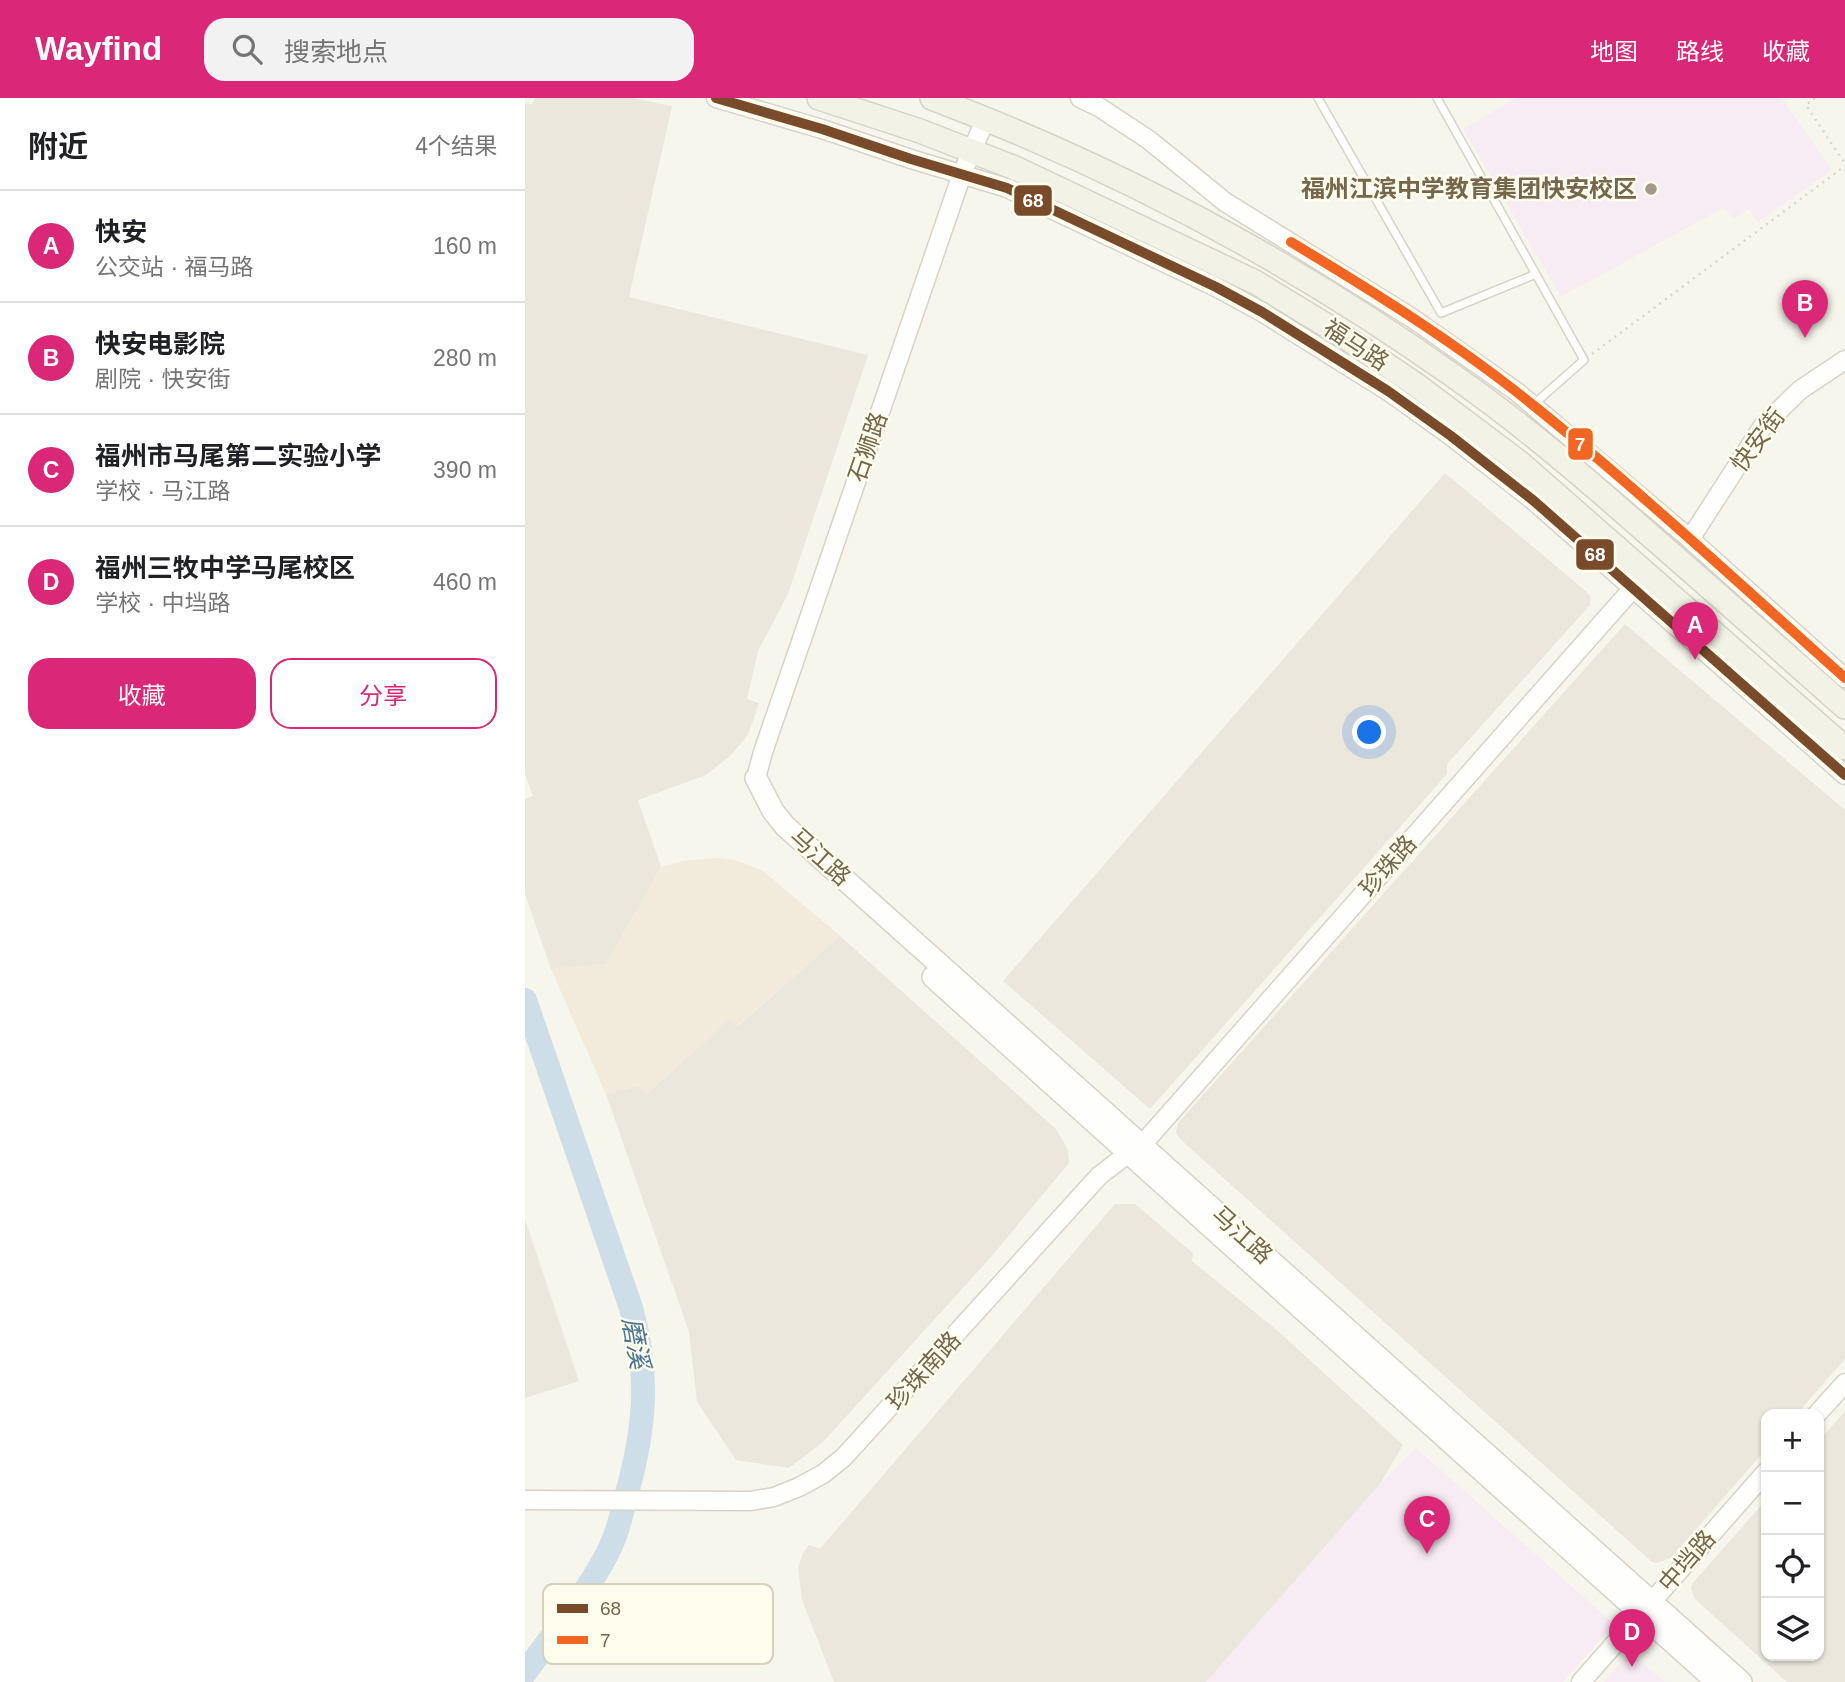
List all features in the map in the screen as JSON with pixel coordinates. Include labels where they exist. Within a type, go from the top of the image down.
[{"type":"main road","name":"福马路","points":[[819,98],[972,150],[1088,201],[1255,282],[1389,366],[1520,463],[1845,748]]},
{"type":"main road","name":"福马路","points":[[932,98],[1029,135],[1202,219],[1327,290],[1457,378],[1533,435],[1845,707]]},
{"type":"main road","name":"马江路","points":[[756,778],[773,811],[785,826],[1135,1149],[1646,1608],[1741,1682]]},
{"type":"main road","points":[[1646,1608],[1717,1682]]},
{"type":"street","points":[[716,98],[1007,188],[1216,287],[1262,312],[1337,357],[1451,436],[1534,500],[1845,775]]},
{"type":"street","points":[[1080,98],[1099,107],[1149,140],[1225,202],[1412,318],[1534,405],[1690,538],[1845,678]]},
{"type":"street","name":"石狮路","points":[[756,778],[962,174],[985,118]]},
{"type":"street","name":"快安街","points":[[1690,538],[1763,426],[1800,390],[1845,360]]},
{"type":"street","name":"珍珠路","points":[[1135,1149],[1634,587]]},
{"type":"street","name":"珍珠南路","points":[[525,1500],[727,1503],[763,1499],[799,1487],[833,1466],[884,1415],[1099,1176],[1135,1149]]},
{"type":"street","points":[[1822,1409],[1845,1383]]},
{"type":"street","name":"中垱路","points":[[1581,1682],[1761,1478]]},
{"type":"lane","points":[[1318,98],[1441,313],[1536,274]]},
{"type":"lane","points":[[1437,98],[1584,360],[1534,405]]},
{"type":"path","points":[[1803,98],[1806,104]]},
{"type":"path","points":[[1584,360],[1845,165],[1806,105],[1815,98]]},
{"type":"shaded area","points":[[535,98],[632,98],[672,106],[629,297],[868,355],[788,594],[758,651],[747,699],[759,703],[748,735],[730,756],[706,775],[638,800],[661,867],[606,964],[551,969],[525,894],[525,799],[533,796],[525,774],[525,103],[532,104]]},
{"type":"shaded area","name":"福州江滨中学教育集团快安校区","points":[[1516,98],[1782,98],[1832,170],[1758,222],[1749,209],[1733,219],[1723,208],[1561,297],[1463,129]]},
{"type":"shaded area","points":[[1445,473],[1587,592],[1591,598],[1590,605],[1447,764],[1447,774],[1150,1109],[1003,981]]},
{"type":"shaded area","points":[[1625,624],[1845,810],[1845,1359],[1801,1409],[1761,1409],[1761,1455],[1671,1558],[1652,1562],[1180,1139],[1176,1132],[1178,1123]]},
{"type":"shaded area","points":[[718,858],[735,860],[762,870],[840,936],[737,1026],[729,1020],[646,1095],[636,1086],[606,1094],[551,969],[606,964],[661,867],[683,861]]},
{"type":"shaded area","points":[[840,936],[1056,1129],[1068,1150],[1069,1163],[991,1257],[823,1442],[789,1468],[736,1460],[697,1402],[689,1332],[606,1094],[637,1086],[647,1094],[730,1019],[738,1026]]},
{"type":"shaded area","points":[[1115,1204],[1135,1204],[1193,1253],[1192,1261],[1279,1332],[1403,1445],[1380,1484],[1206,1682],[834,1682],[802,1600],[798,1567],[803,1553],[809,1545],[820,1549]]},
{"type":"shaded area","points":[[525,1219],[579,1381],[525,1398]]},
{"type":"shaded area","points":[[1845,1411],[1845,1682],[1787,1682],[1764,1661],[1824,1661],[1824,1435]]},
{"type":"shaded area","points":[[1416,1448],[1614,1624],[1563,1682],[1206,1682],[1380,1484]]},
{"type":"shaded area","points":[[1761,1506],[1761,1659],[1695,1599],[1692,1584]]},
{"type":"shaded area","points":[[1630,1652],[1665,1682],[1604,1682]]},
{"type":"waterway","name":"磨溪","points":[[525,1000],[631,1308],[641,1356],[643,1401],[633,1469],[611,1547],[589,1584]]},
{"type":"waterway","name":"磨溪","points":[[525,1673],[543,1649]]},
{"type":"transit line","name":"68","points":[[716,98],[1007,188],[1216,287],[1262,312],[1388,391],[1534,501],[1845,775]]},
{"type":"transit line","name":"7","points":[[1291,242],[1415,319],[1504,383],[1652,505],[1845,678]]},
{"type":"place","name":"福州江滨中学教育集团快安校区","points":[[1651,189]]},
{"type":"place","name":"快安电影院","points":[[1805,338]]},
{"type":"place","name":"快安","points":[[1695,660]]},
{"type":"place","name":"福州市马尾第二实验小学","points":[[1427,1554]]},
{"type":"place","name":"福州三牧中学马尾校区","points":[[1632,1667]]}]
